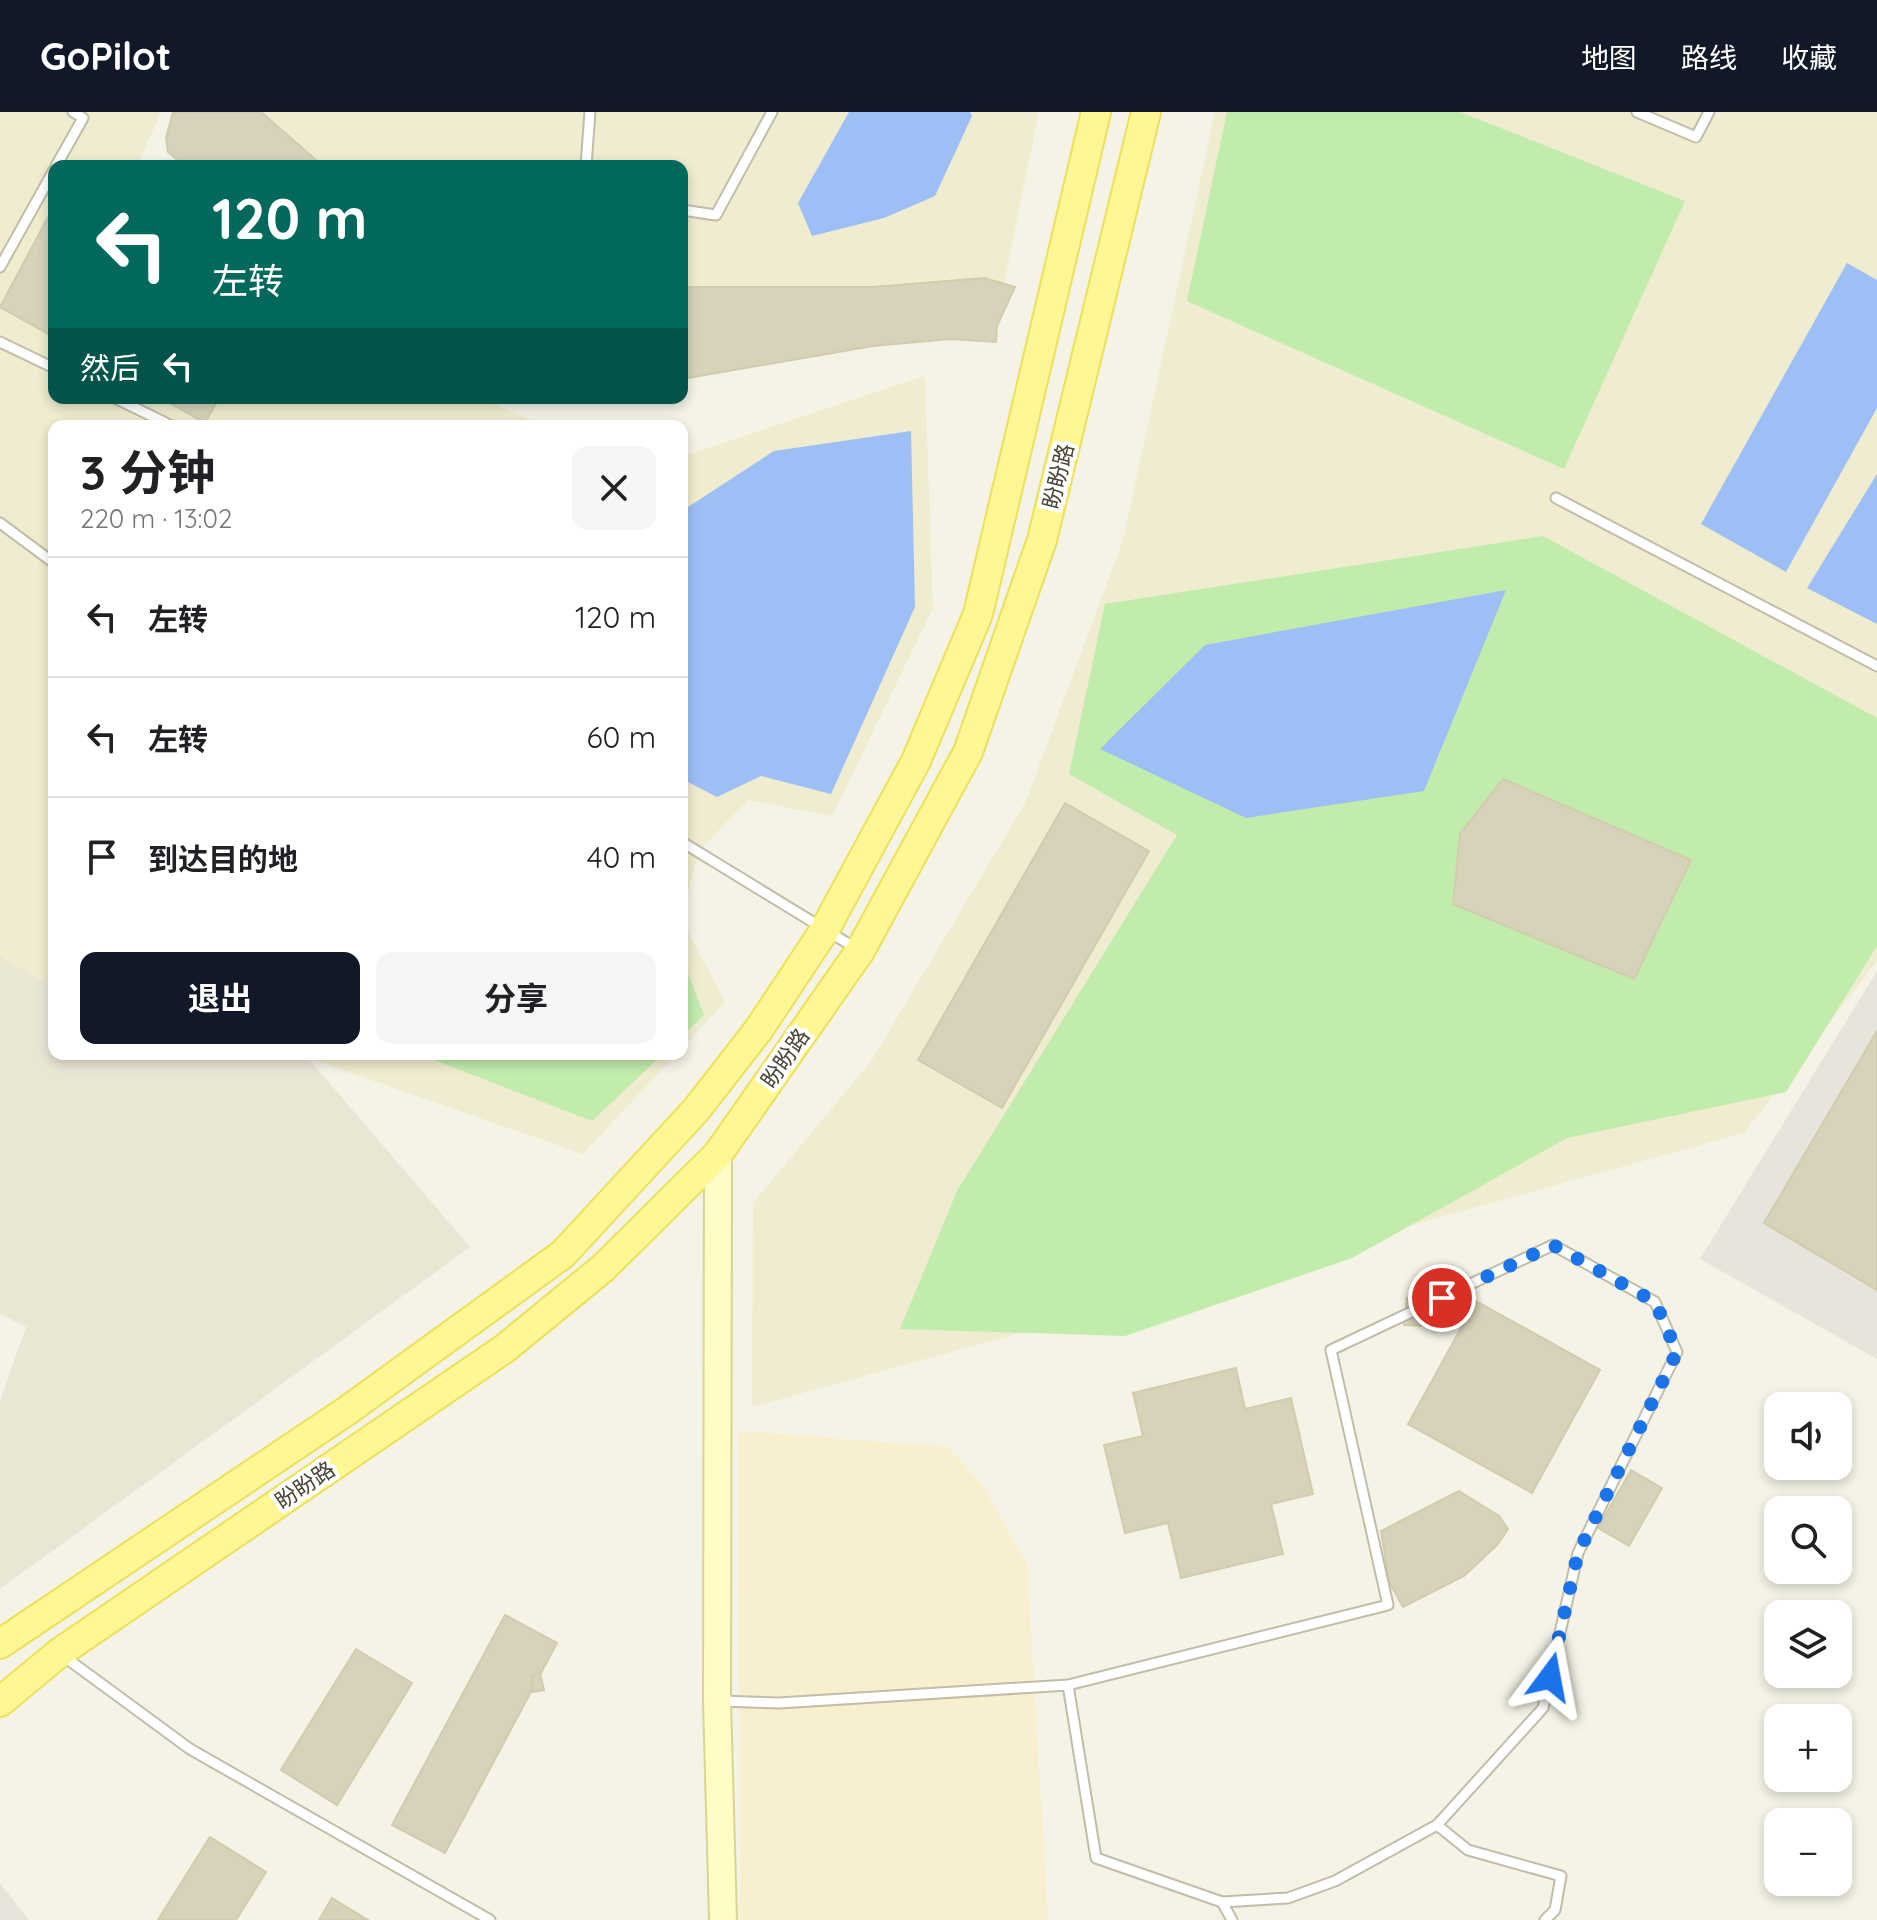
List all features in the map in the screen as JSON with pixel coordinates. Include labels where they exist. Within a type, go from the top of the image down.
[{"type":"main road","name":"盼盼路","points":[[0,1644],[348,1410],[563,1254],[696,1110],[759,1029],[824,931],[916,761],[978,614],[1096,112]]},
{"type":"main road","name":"盼盼路","points":[[0,1702],[59,1653],[504,1349],[603,1268],[718,1154],[860,951],[968,752],[1042,540],[1146,112]]},
{"type":"main road","points":[[718,1154],[717,1701],[723,1920]]},
{"type":"lane","points":[[59,160],[83,118],[73,112]]},
{"type":"lane","points":[[586,160],[590,112]]},
{"type":"lane","points":[[688,211],[716,215],[772,112]]},
{"type":"lane","points":[[1637,112],[1696,137],[1709,112]]},
{"type":"lane","points":[[0,267],[48,181]]},
{"type":"lane","points":[[0,342],[48,365]]},
{"type":"lane","points":[[127,404],[160,420]]},
{"type":"lane","points":[[1556,498],[1877,666]]},
{"type":"lane","points":[[0,523],[48,559]]},
{"type":"lane","points":[[688,846],[860,951]]},
{"type":"lane","points":[[717,1701],[779,1703],[1068,1685],[1388,1605],[1331,1350],[1553,1245],[1655,1302],[1677,1352],[1578,1553],[1543,1708],[1437,1825],[1335,1881],[1288,1898],[1222,1902],[1096,1858],[1068,1685]]},
{"type":"lane","points":[[59,1653],[190,1749],[490,1920]]},
{"type":"lane","points":[[1437,1825],[1468,1850],[1561,1876],[1555,1910],[1545,1920]]},
{"type":"lane","points":[[1222,1902],[1232,1920]]},
{"type":"shaded area","points":[[0,112],[161,112],[140,160],[48,160],[48,404],[493,404],[532,420],[48,420],[48,984],[0,956]]},
{"type":"shaded area","points":[[252,112],[1039,112],[1002,293],[688,296],[688,160],[296,160]]},
{"type":"shaded area","points":[[1215,112],[1877,112],[1877,961],[1744,1133],[752,1407],[753,1203],[872,1060],[1026,801],[1123,540]]},
{"type":"shaded area","points":[[925,376],[933,608],[832,816],[748,800],[699,851],[688,891],[688,455]]},
{"type":"shaded area","points":[[688,931],[725,1002],[688,1042]]},
{"type":"shaded area","points":[[0,956],[48,984],[48,1060],[310,1060],[470,1247],[0,1589],[0,1401],[26,1327],[0,1314]]},
{"type":"shaded area","points":[[1877,971],[1877,1359],[1700,1259]]},
{"type":"shaded area","points":[[314,1060],[670,1060],[583,1154]]},
{"type":"shaded area","points":[[738,1431],[948,1447],[981,1483],[1027,1564],[1048,1920],[740,1920]]},
{"type":"shaded area","points":[[0,1883],[17,1905],[29,1920],[0,1920]]},
{"type":"green space","points":[[1227,112],[1460,112],[1685,201],[1564,469],[1187,301]]},
{"type":"green space","points":[[1543,536],[1877,718],[1877,946],[1786,1092],[1567,1138],[1352,1258],[1125,1336],[900,1329],[957,1191],[1177,835],[1069,774],[1105,604]]},
{"type":"green space","points":[[688,974],[704,1015],[688,1030]]},
{"type":"green space","points":[[434,1060],[657,1060],[592,1121]]},
{"type":"water","points":[[849,112],[970,112],[972,116],[935,196],[884,218],[812,236],[798,203]]},
{"type":"water","points":[[1847,263],[1877,280],[1877,408],[1786,572],[1701,524]]},
{"type":"water","points":[[911,431],[915,607],[831,794],[761,776],[717,797],[688,782],[688,507],[774,451]]},
{"type":"water","points":[[1877,474],[1877,624],[1807,588]]},
{"type":"water","points":[[1506,590],[1424,791],[1246,818],[1100,749],[1205,645]]},
{"type":"building","points":[[173,112],[261,112],[316,160],[178,160],[168,152],[166,138]]},
{"type":"building","points":[[48,217],[48,334],[0,307]]},
{"type":"building","points":[[984,278],[1015,287],[997,326],[996,342],[950,339],[873,346],[688,378],[688,287],[873,287]]},
{"type":"building","points":[[172,404],[216,404],[207,420],[200,420]]},
{"type":"building","points":[[1503,779],[1691,860],[1634,979],[1453,904],[1460,834]]},
{"type":"building","points":[[1065,803],[1149,851],[1002,1108],[918,1060]]},
{"type":"building","points":[[1877,1031],[1877,1290],[1764,1223]]},
{"type":"building","points":[[1407,1298],[1428,1303],[1432,1318],[1425,1326],[1404,1325]]},
{"type":"building","points":[[1476,1301],[1600,1370],[1532,1493],[1408,1424]]},
{"type":"building","points":[[1236,1368],[1245,1409],[1291,1398],[1313,1494],[1271,1504],[1283,1554],[1181,1578],[1168,1523],[1125,1533],[1104,1445],[1143,1436],[1133,1393]]},
{"type":"building","points":[[1631,1470],[1662,1488],[1629,1546],[1598,1528]]},
{"type":"building","points":[[1459,1491],[1499,1516],[1508,1529],[1497,1545],[1464,1576],[1403,1607],[1389,1582],[1381,1531]]},
{"type":"building","points":[[505,1615],[557,1643],[445,1853],[392,1825]]},
{"type":"building","points":[[356,1649],[412,1683],[337,1805],[281,1770]]},
{"type":"building","points":[[540,1673],[544,1690],[533,1692],[532,1676]]},
{"type":"building","points":[[210,1837],[266,1872],[236,1920],[158,1920]]},
{"type":"building","points":[[332,1898],[368,1920],[319,1920]]},
{"type":"route","points":[[1442,1298],[1553,1245],[1655,1302],[1677,1352],[1578,1553],[1550,1677]]}]
